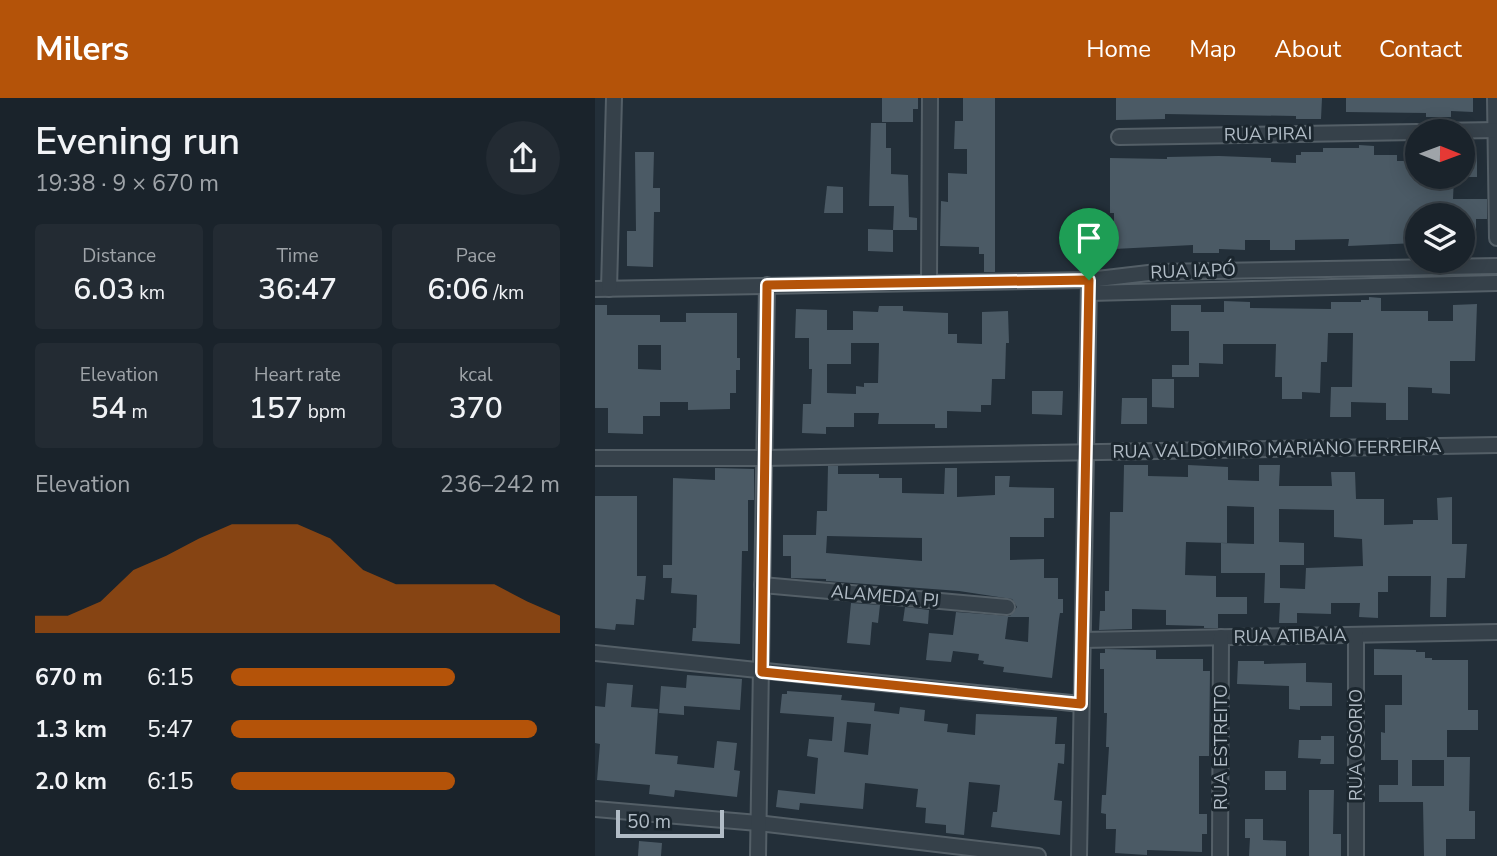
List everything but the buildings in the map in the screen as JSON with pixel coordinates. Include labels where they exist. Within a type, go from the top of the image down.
[{"type":"street","points":[[602,289],[614,98]]},
{"type":"street","points":[[929,282],[930,98]]},
{"type":"street","points":[[1495,98],[1497,238]]},
{"type":"street","points":[[1475,130],[1496,130]]},
{"type":"street","name":"RUA PIRAI","points":[[1119,137],[1405,131]]},
{"type":"street","name":"RUA IAPÓ","points":[[1089,286],[1157,272],[1497,266]]},
{"type":"street","name":"RUA IAPÓ","points":[[602,289],[929,282],[1089,286],[1497,283]]},
{"type":"street","points":[[758,856],[767,285]]},
{"type":"street","points":[[1079,856],[1089,286]]},
{"type":"street","name":"RUA VALDOMIRO MARIANO FERREIRA","points":[[595,458],[764,458],[1497,445]]},
{"type":"street","name":"ALAMEDA PJ","points":[[762,584],[1007,607]]},
{"type":"street","name":"RUA ATIBAIA","points":[[1083,640],[1497,632]]},
{"type":"street","name":"RUA OSORIO","points":[[1356,635],[1356,856]]},
{"type":"street","name":"RUA ESTREITO","points":[[1220,856],[1221,637]]},
{"type":"street","points":[[595,653],[1081,704]]},
{"type":"street","points":[[595,809],[758,824],[1038,856]]},
{"type":"route","points":[[1089,280],[1081,704],[762,672],[767,285],[1089,280]]}]
